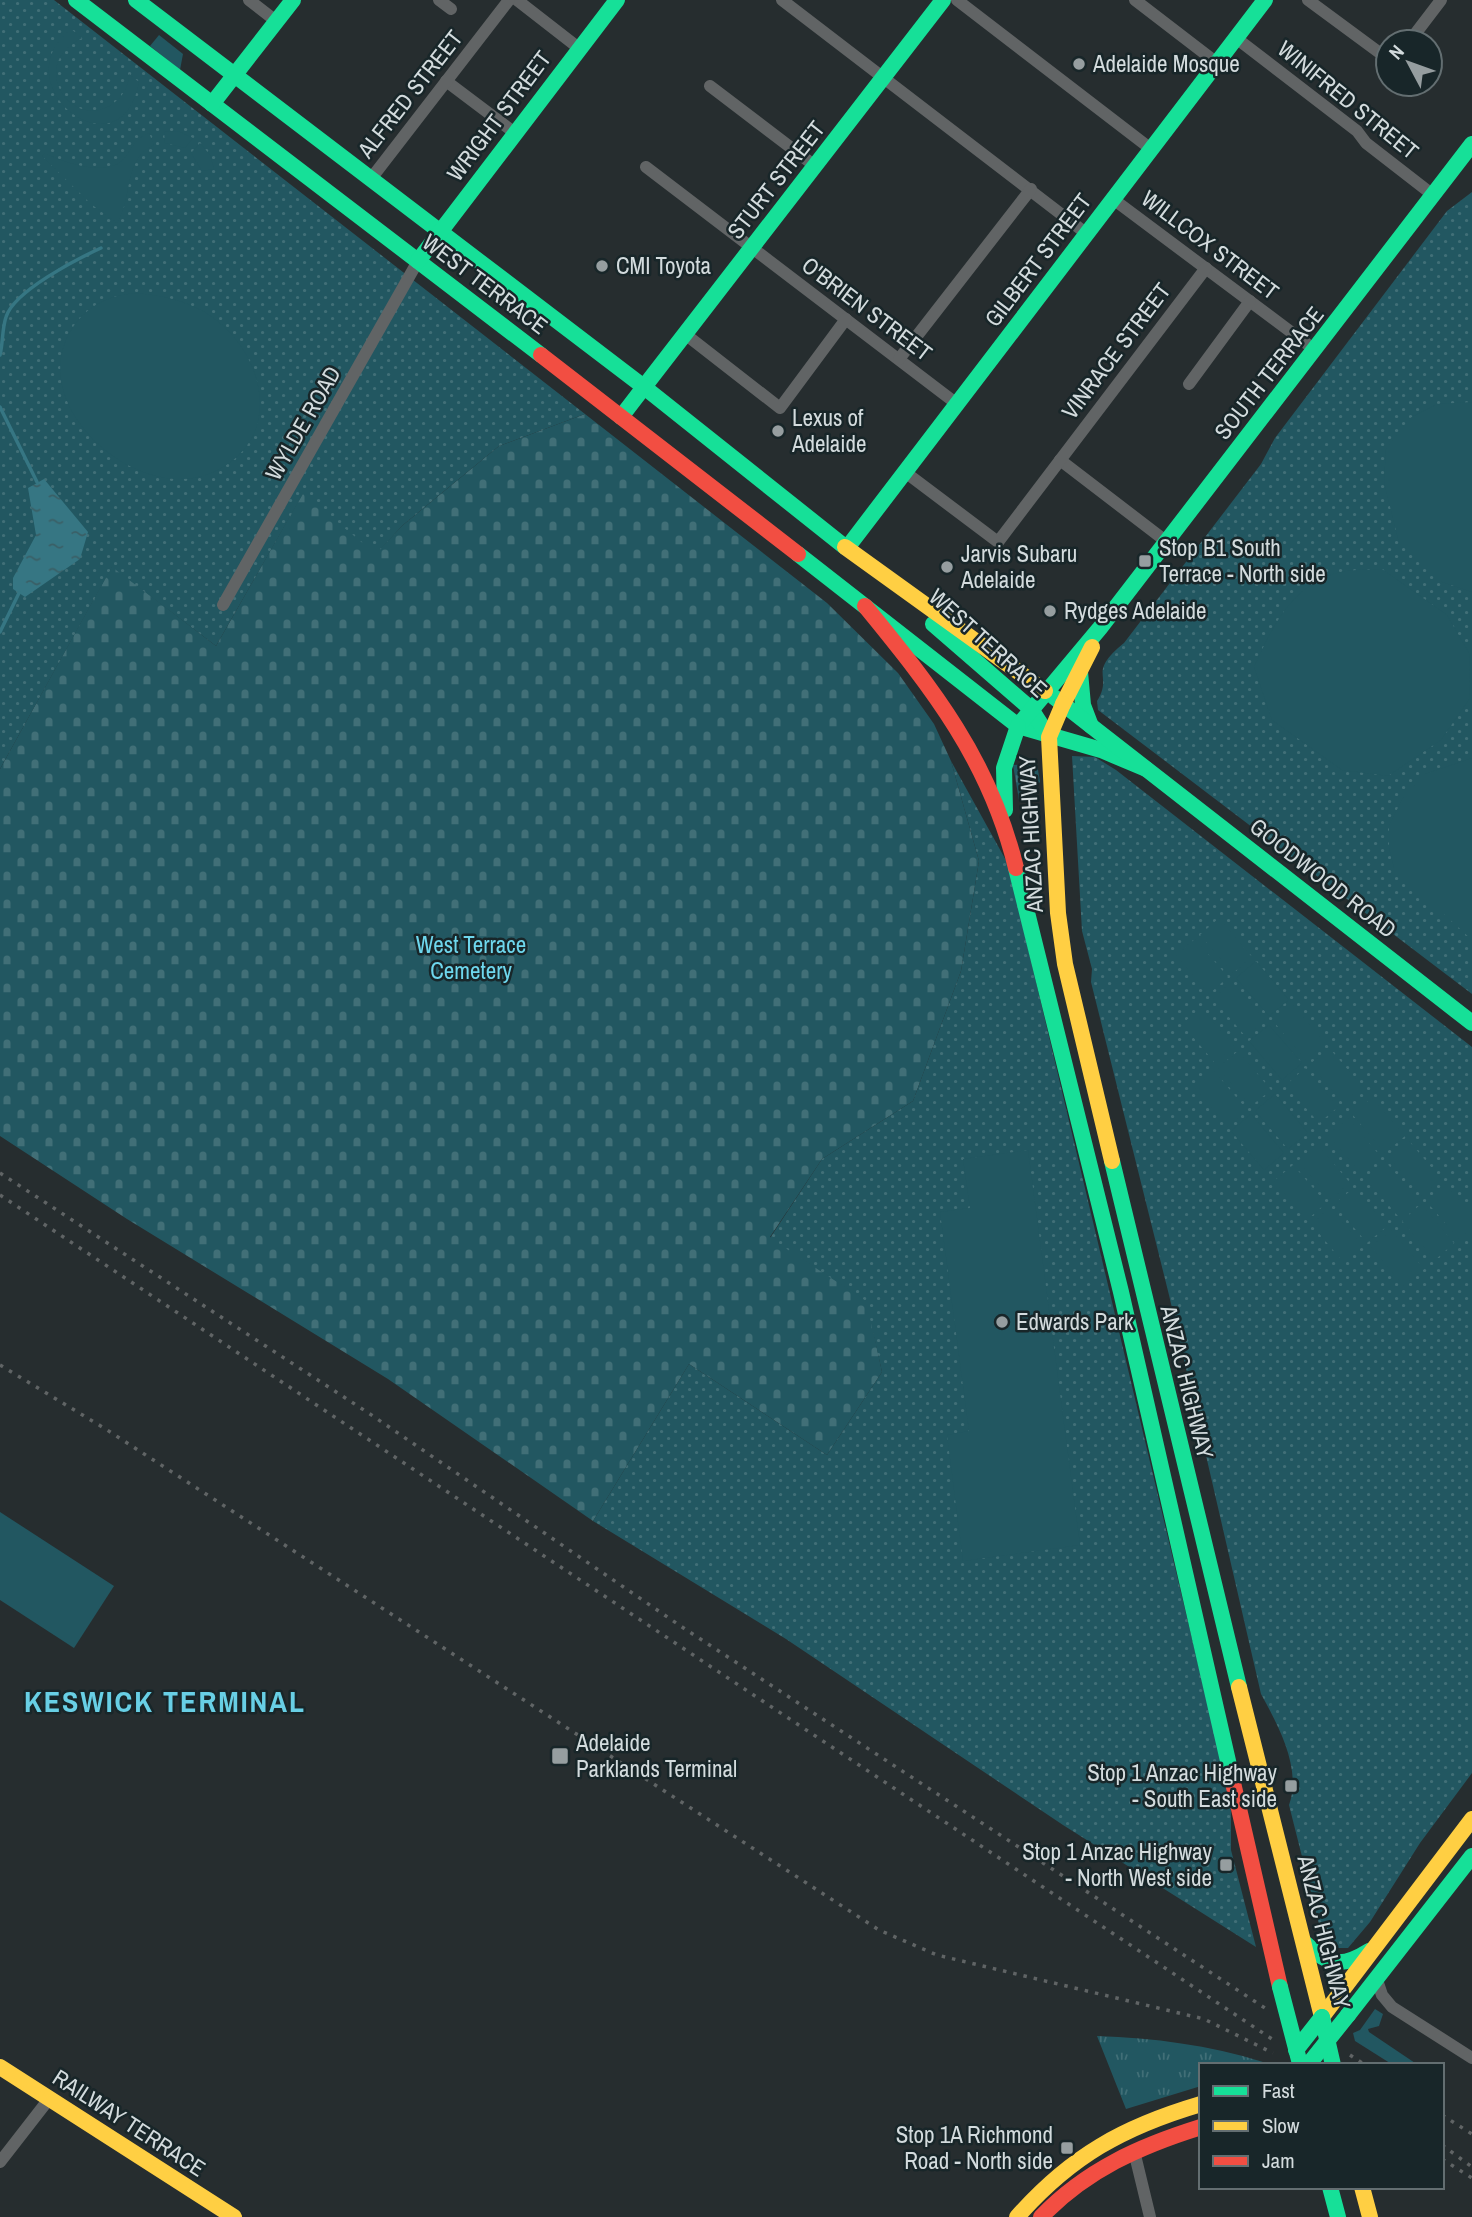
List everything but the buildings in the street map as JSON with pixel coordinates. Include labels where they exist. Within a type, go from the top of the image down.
[{"type":"main road","name":"WEST TERRACE","points":[[76,0],[621,417],[1018,726],[1049,737]]},
{"type":"main road","name":"WEST TERRACE","points":[[136,0],[644,387],[847,548],[1045,691]]},
{"type":"main road","points":[[212,104],[293,0]]},
{"type":"main road","name":"WRIGHT STREET","points":[[418,261],[617,0]]},
{"type":"main road","name":"STURT STREET","points":[[621,417],[943,0]]},
{"type":"main road","name":"GILBERT STREET","points":[[847,548],[1265,0]]},
{"type":"main road","name":"SOUTH TERRACE","points":[[1005,821],[1004,768],[1018,726],[1101,628],[1472,144]]},
{"type":"main road","name":"WEST TERRACE","points":[[847,548],[1031,709],[1049,737]]},
{"type":"main road","name":"WEST TERRACE","points":[[865,606],[954,722],[991,786],[1005,821]]},
{"type":"main road","name":"SOUTH TERRACE","points":[[1063,704],[1101,628]]},
{"type":"main road","points":[[1080,672],[1083,705],[1091,726]]},
{"type":"main road","name":"GOODWOOD ROAD","points":[[1045,691],[1472,1023]]},
{"type":"main road","name":"ANZAC HIGHWAY","points":[[1063,704],[1049,737],[1056,891],[1065,964],[1211,1577],[1305,1944],[1333,2063]]},
{"type":"main road","name":"GOODWOOD ROAD","points":[[1049,737],[1101,750],[1146,769]]},
{"type":"main road","name":"ANZAC HIGHWAY","points":[[1005,821],[1076,1101],[1298,2057]]},
{"type":"main road","points":[[1189,1583],[1211,1577]]},
{"type":"main road","points":[[1298,2057],[1321,2011],[1337,1998],[1472,1819]]},
{"type":"main road","points":[[1310,2063],[1472,1856]]},
{"type":"main road","points":[[1305,1944],[1324,1962],[1335,1966],[1351,1964],[1378,1945]]},
{"type":"main road","name":"RAILWAY TERRACE","points":[[0,2067],[234,2217]]},
{"type":"main road","points":[[1017,2217],[1068,2163],[1092,2146],[1199,2105]]},
{"type":"main road","points":[[1041,2217],[1067,2191],[1100,2166],[1199,2128]]},
{"type":"main road","points":[[1124,2132],[1135,2151]]},
{"type":"main road","points":[[1331,2189],[1338,2217]]},
{"type":"main road","points":[[1363,2189],[1370,2217]]},
{"type":"street","points":[[249,0],[276,21]]},
{"type":"street","points":[[439,0],[452,9]]},
{"type":"street","name":"ALFRED STREET","points":[[370,180],[509,0]]},
{"type":"street","points":[[517,0],[580,49]]},
{"type":"street","points":[[782,0],[1087,234]]},
{"type":"street","points":[[957,0],[1151,149]]},
{"type":"street","points":[[1135,0],[1217,63]]},
{"type":"street","points":[[1308,0],[1374,49]]},
{"type":"street","points":[[1419,28],[1440,0]]},
{"type":"street","name":"WINIFRED STREET","points":[[1236,38],[1357,131],[1366,143],[1433,195]]},
{"type":"street","points":[[446,81],[515,133]]},
{"type":"street","points":[[710,86],[815,166]]},
{"type":"street","name":"O'BRIEN STREET","points":[[646,167],[957,404]]},
{"type":"street","points":[[899,359],[1031,189]]},
{"type":"street","name":"WILLCOX STREET","points":[[1114,199],[1315,350]]},
{"type":"street","name":"WYLDE ROAD","points":[[223,605],[418,261]]},
{"type":"street","name":"VINRACE STREET","points":[[905,472],[998,542],[1206,268]]},
{"type":"street","points":[[1189,384],[1250,302]]},
{"type":"street","points":[[685,334],[780,408],[846,319]]},
{"type":"street","points":[[1060,460],[1167,542]]},
{"type":"street","points":[[1377,1980],[1382,1995],[1392,2007],[1472,2058]]},
{"type":"street","points":[[0,2162],[49,2099]]},
{"type":"street","points":[[1135,2151],[1150,2217]]},
{"type":"green space","points":[[0,0],[54,0],[585,414],[499,446],[403,525],[376,554],[303,494],[216,646],[112,567],[0,769]]},
{"type":"green space","points":[[71,29],[82,38],[65,50],[57,64],[57,79],[62,92],[72,103],[85,110],[99,110],[121,96],[127,86],[129,74],[139,82],[128,110],[111,123],[91,123],[72,113],[57,96],[49,75],[53,51]]},
{"type":"green space","points":[[159,35],[183,54],[180,70],[150,46]]},
{"type":"green space","points":[[164,131],[180,132],[193,138],[185,148],[165,143]]},
{"type":"green space","points":[[149,133],[154,145],[137,159],[117,223],[91,204],[42,156],[45,153],[71,163],[102,168],[119,163],[138,140]]},
{"type":"green space","points":[[200,143],[210,155],[214,169],[202,171],[191,153]]},
{"type":"green space","points":[[1472,192],[1472,994],[1098,710],[1097,701],[1103,685],[1103,668],[1106,661],[1124,643],[1261,464],[1275,438],[1447,211]]},
{"type":"green space","points":[[135,293],[172,299],[206,313],[227,329],[243,349],[254,371],[260,395],[259,418],[251,440],[235,458],[211,473],[181,479],[150,474],[120,461],[94,440],[74,415],[62,386],[61,356],[73,327],[86,312],[100,302]]},
{"type":"green space","points":[[1472,402],[1472,592],[1442,582],[1398,539],[1384,482],[1386,449],[1410,418],[1437,404]]},
{"type":"green space","name":"West Terrace Cemetery","points":[[585,414],[827,603],[898,673],[934,724],[951,761],[979,861],[961,971],[913,1101],[822,1159],[770,1237],[867,1301],[882,1372],[827,1455],[689,1364],[593,1521],[388,1379],[127,1219],[0,1136],[0,769],[112,566],[216,646],[303,493],[376,553],[403,525],[499,446]]},
{"type":"green space","points":[[1382,569],[1447,615],[1469,653],[1470,698],[1441,740],[1388,776],[1342,770],[1272,720],[1254,667],[1275,625],[1293,600],[1305,590],[1339,572]]},
{"type":"green space","points":[[1072,756],[1095,757],[1116,770],[1472,1047],[1472,1773],[1420,1843],[1370,1922],[1348,1948],[1334,1948],[1320,1928],[1289,1805],[1293,1777],[1291,1763],[1275,1720],[1261,1694],[1169,1295],[1091,982],[1092,969],[1082,931]]},
{"type":"green space","points":[[1472,758],[1472,940],[1394,868],[1389,848],[1389,825],[1403,798],[1425,774]]},
{"type":"green space","points":[[951,761],[1008,864],[1231,1803],[1231,1850],[1256,1947],[1063,1825],[786,1639],[593,1521],[689,1364],[827,1455],[882,1372],[866,1301],[770,1238],[822,1159],[913,1101],[961,971],[979,861]]},
{"type":"green space","points":[[1037,764],[1040,782],[1019,800],[1013,765]]},
{"type":"green space","points":[[1219,918],[1252,957],[1233,973],[1200,935]]},
{"type":"green space","points":[[1195,939],[1228,977],[1209,994],[1176,955]]},
{"type":"green space","points":[[1256,961],[1289,1000],[1269,1016],[1236,978]]},
{"type":"green space","points":[[1232,982],[1265,1020],[1246,1037],[1213,998]]},
{"type":"green space","points":[[1293,1005],[1325,1043],[1306,1060],[1273,1021]]},
{"type":"green space","points":[[1201,1008],[1234,1046],[1215,1063],[1182,1024]]},
{"type":"green space","points":[[1269,1025],[1302,1063],[1282,1080],[1249,1041]]},
{"type":"green space","points":[[1329,1048],[1362,1086],[1343,1103],[1310,1064]]},
{"type":"green space","points":[[1238,1051],[1271,1090],[1251,1106],[1218,1068]]},
{"type":"green space","points":[[1305,1068],[1338,1107],[1319,1123],[1286,1085]]},
{"type":"green space","points":[[1214,1071],[1247,1110],[1228,1127],[1195,1088]]},
{"type":"green space","points":[[1275,1094],[1308,1133],[1288,1149],[1255,1111]]},
{"type":"green space","points":[[1372,1098],[1405,1136],[1385,1153],[1352,1114]]},
{"type":"green space","points":[[1251,1114],[1284,1153],[1264,1170],[1231,1131]]},
{"type":"green space","points":[[1348,1118],[1381,1157],[1361,1173],[1328,1135]]},
{"type":"green space","points":[[1409,1141],[1441,1179],[1422,1196],[1389,1157]]},
{"type":"green space","points":[[1317,1144],[1350,1183],[1331,1199],[1298,1161]]},
{"type":"green space","name":"Edwards Park","points":[[1028,1150],[1080,1545],[963,1561],[947,1435],[969,1431],[940,1212],[970,1208],[963,1159]]},
{"type":"green space","points":[[1385,1161],[1418,1200],[1398,1216],[1365,1178]]},
{"type":"green space","points":[[1293,1165],[1326,1203],[1307,1220],[1274,1181]]},
{"type":"green space","points":[[1445,1184],[1472,1215],[1472,1228],[1459,1239],[1426,1201]]},
{"type":"green space","points":[[1354,1188],[1387,1226],[1367,1243],[1334,1204]]},
{"type":"green space","points":[[1421,1204],[1454,1243],[1435,1260],[1402,1221]]},
{"type":"green space","points":[[1330,1208],[1363,1246],[1344,1263],[1311,1224]]},
{"type":"green space","points":[[1391,1230],[1424,1269],[1404,1286],[1371,1247]]},
{"type":"green space","points":[[0,1512],[114,1586],[74,1648],[0,1600]]},
{"type":"green space","points":[[1375,2009],[1383,2014],[1379,2026],[1368,2029],[1369,2032],[1415,2063],[1390,2063],[1355,2041],[1353,2033],[1360,2030]]},
{"type":"green space","points":[[1097,2036],[1181,2043],[1263,2062],[1199,2063],[1199,2087],[1126,2109]]},
{"type":"water","points":[[44,479],[88,532],[80,559],[25,597],[13,589],[13,578],[36,535],[28,488]]},
{"type":"waterway","points":[[0,355],[6,317],[11,307],[48,277],[101,248]]},
{"type":"waterway","points":[[0,407],[37,482]]},
{"type":"waterway","points":[[0,632],[19,593]]},
{"type":"railway","points":[[0,1173],[370,1414],[685,1629],[1268,2010]]},
{"type":"railway","points":[[0,1195],[1275,2041]]},
{"type":"railway","points":[[0,1365],[104,1428],[879,1930],[937,1955],[1204,2019],[1273,2053]]},
{"type":"railway","points":[[1350,2055],[1362,2063]]},
{"type":"railway","points":[[1444,2116],[1472,2134]]},
{"type":"railway","points":[[1444,2146],[1472,2167]]},
{"type":"railway","points":[[1444,2160],[1472,2178]]},
{"type":"traffic: fast","points":[[76,0],[541,355]]},
{"type":"traffic: fast","points":[[136,0],[644,387],[845,547]]},
{"type":"traffic: fast","points":[[212,104],[293,0]]},
{"type":"traffic: fast","points":[[418,261],[617,0]]},
{"type":"traffic: fast","points":[[644,387],[943,0]]},
{"type":"traffic: fast","points":[[847,548],[1265,0]]},
{"type":"traffic: fast","points":[[1022,721],[1100,628],[1472,144]]},
{"type":"traffic: fast","points":[[621,417],[644,387]]},
{"type":"traffic: fast","points":[[798,554],[1018,726],[1101,750],[1146,769]]},
{"type":"traffic: fast","points":[[933,624],[1031,709],[1049,737]]},
{"type":"traffic: fast","points":[[1080,672],[1083,705],[1091,726]]},
{"type":"traffic: fast","points":[[1054,697],[1472,1023]]},
{"type":"traffic: fast","points":[[1005,810],[1004,768],[1018,726]]},
{"type":"traffic: fast","points":[[1016,868],[1121,1292],[1231,1774]]},
{"type":"traffic: fast","points":[[1112,1161],[1239,1687]]},
{"type":"traffic: fast","points":[[1348,2015],[1472,1856]]},
{"type":"traffic: fast","points":[[1306,1944],[1322,1957],[1336,1962],[1351,1960],[1369,1951]]},
{"type":"traffic: fast","points":[[1280,1987],[1299,2060]]},
{"type":"traffic: fast","points":[[1310,2063],[1348,2015]]},
{"type":"traffic: fast","points":[[1322,2017],[1333,2063]]},
{"type":"traffic: fast","points":[[1296,2050],[1322,2017]]},
{"type":"traffic: fast","points":[[1331,2189],[1338,2217]]},
{"type":"traffic: slow","points":[[845,547],[1045,691]]},
{"type":"traffic: slow","points":[[1063,704],[1092,647]]},
{"type":"traffic: slow","points":[[1063,704],[1049,737],[1058,913],[1065,964],[1112,1161]]},
{"type":"traffic: slow","points":[[1239,1687],[1322,2017]]},
{"type":"traffic: slow","points":[[1322,2017],[1472,1819]]},
{"type":"traffic: slow","points":[[0,2067],[234,2217]]},
{"type":"traffic: slow","points":[[1017,2217],[1058,2177],[1100,2146],[1147,2123],[1199,2105]]},
{"type":"traffic: slow","points":[[1363,2189],[1370,2217]]},
{"type":"traffic: jam","points":[[541,355],[798,554]]},
{"type":"traffic: jam","points":[[865,606],[936,697],[975,760],[1005,829],[1016,868]]},
{"type":"traffic: jam","points":[[1231,1774],[1280,1987]]},
{"type":"traffic: jam","points":[[1041,2217],[1058,2200],[1095,2173],[1135,2151],[1199,2128]]},
{"type":"place","name":"Adelaide Mosque","points":[[1079,64]]},
{"type":"place","name":"CMI Toyota","points":[[602,266]]},
{"type":"place","name":"Lexus of Adelaide","points":[[778,431]]},
{"type":"place","name":"Stop B1 South Terrace - North side","points":[[1145,561]]},
{"type":"place","name":"Jarvis Subaru Adelaide","points":[[947,567]]},
{"type":"place","name":"Rydges Adelaide","points":[[1050,611]]},
{"type":"place","name":"Edwards Park","points":[[1002,1322]]},
{"type":"place","name":"Adelaide Parklands Terminal","points":[[560,1756]]},
{"type":"place","name":"Stop 1 Anzac Highway - South East side","points":[[1291,1786]]},
{"type":"place","name":"Stop 1 Anzac Highway - North West side","points":[[1226,1865]]},
{"type":"place","name":"Stop 1A Richmond Road - North side","points":[[1067,2148]]},
{"type":"district","name":"KESWICK TERMINAL","points":[[165,1702]]}]
